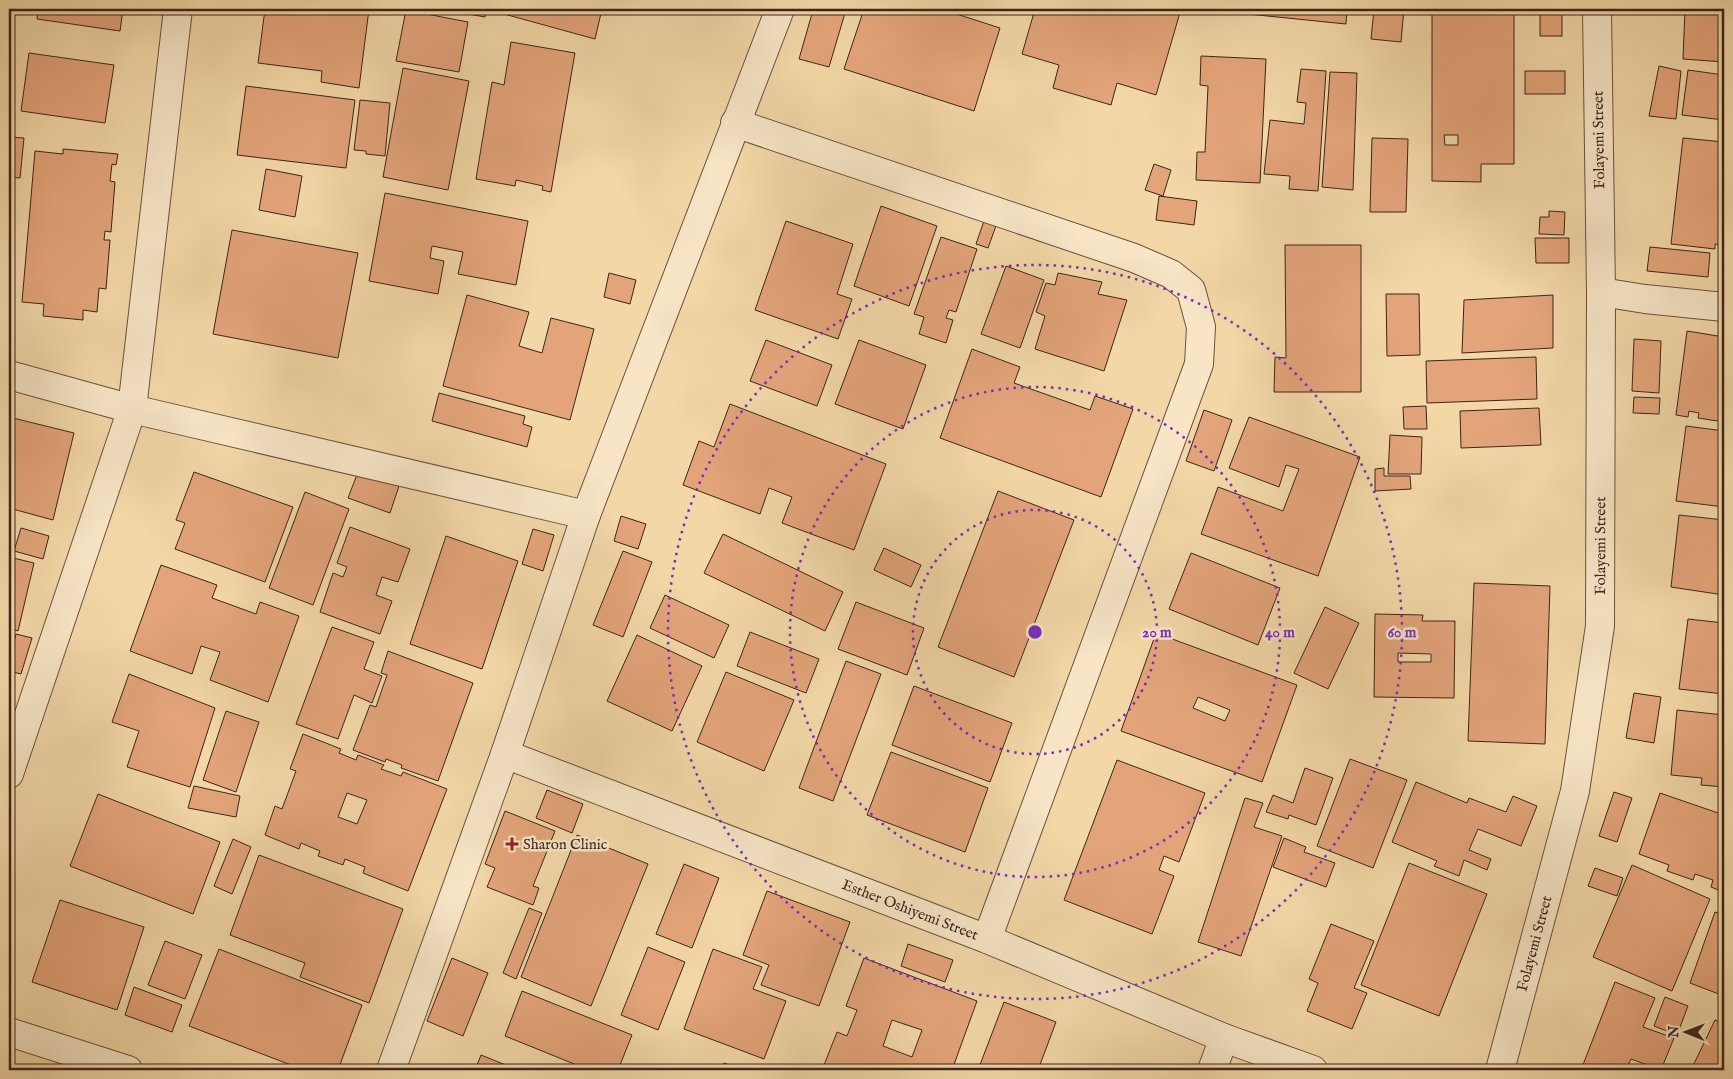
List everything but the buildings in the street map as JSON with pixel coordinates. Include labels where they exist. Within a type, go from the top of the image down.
[{"type":"street","points":[[9,774],[132,409],[178,9]]},
{"type":"street","points":[[391,1070],[505,754],[586,515],[780,9]]},
{"type":"street","name":"Folayemi Street","points":[[1500,1070],[1575,791],[1600,626],[1602,292],[1596,9]]},
{"type":"street","points":[[735,123],[1134,258],[1171,274],[1191,290],[1202,327],[1199,364],[987,939]]},
{"type":"street","points":[[1602,292],[1645,299],[1724,306]]},
{"type":"street","points":[[9,376],[132,409],[586,515]]},
{"type":"street","name":"Esther Oshiyemi Street","points":[[505,754],[987,939],[1224,1038],[1313,1070]]},
{"type":"street","points":[[9,1032],[128,1070]]},
{"type":"street","points":[[1212,1070],[1224,1038]]},
{"type":"place","name":"Sharon Clinic","points":[[512,844]]}]
